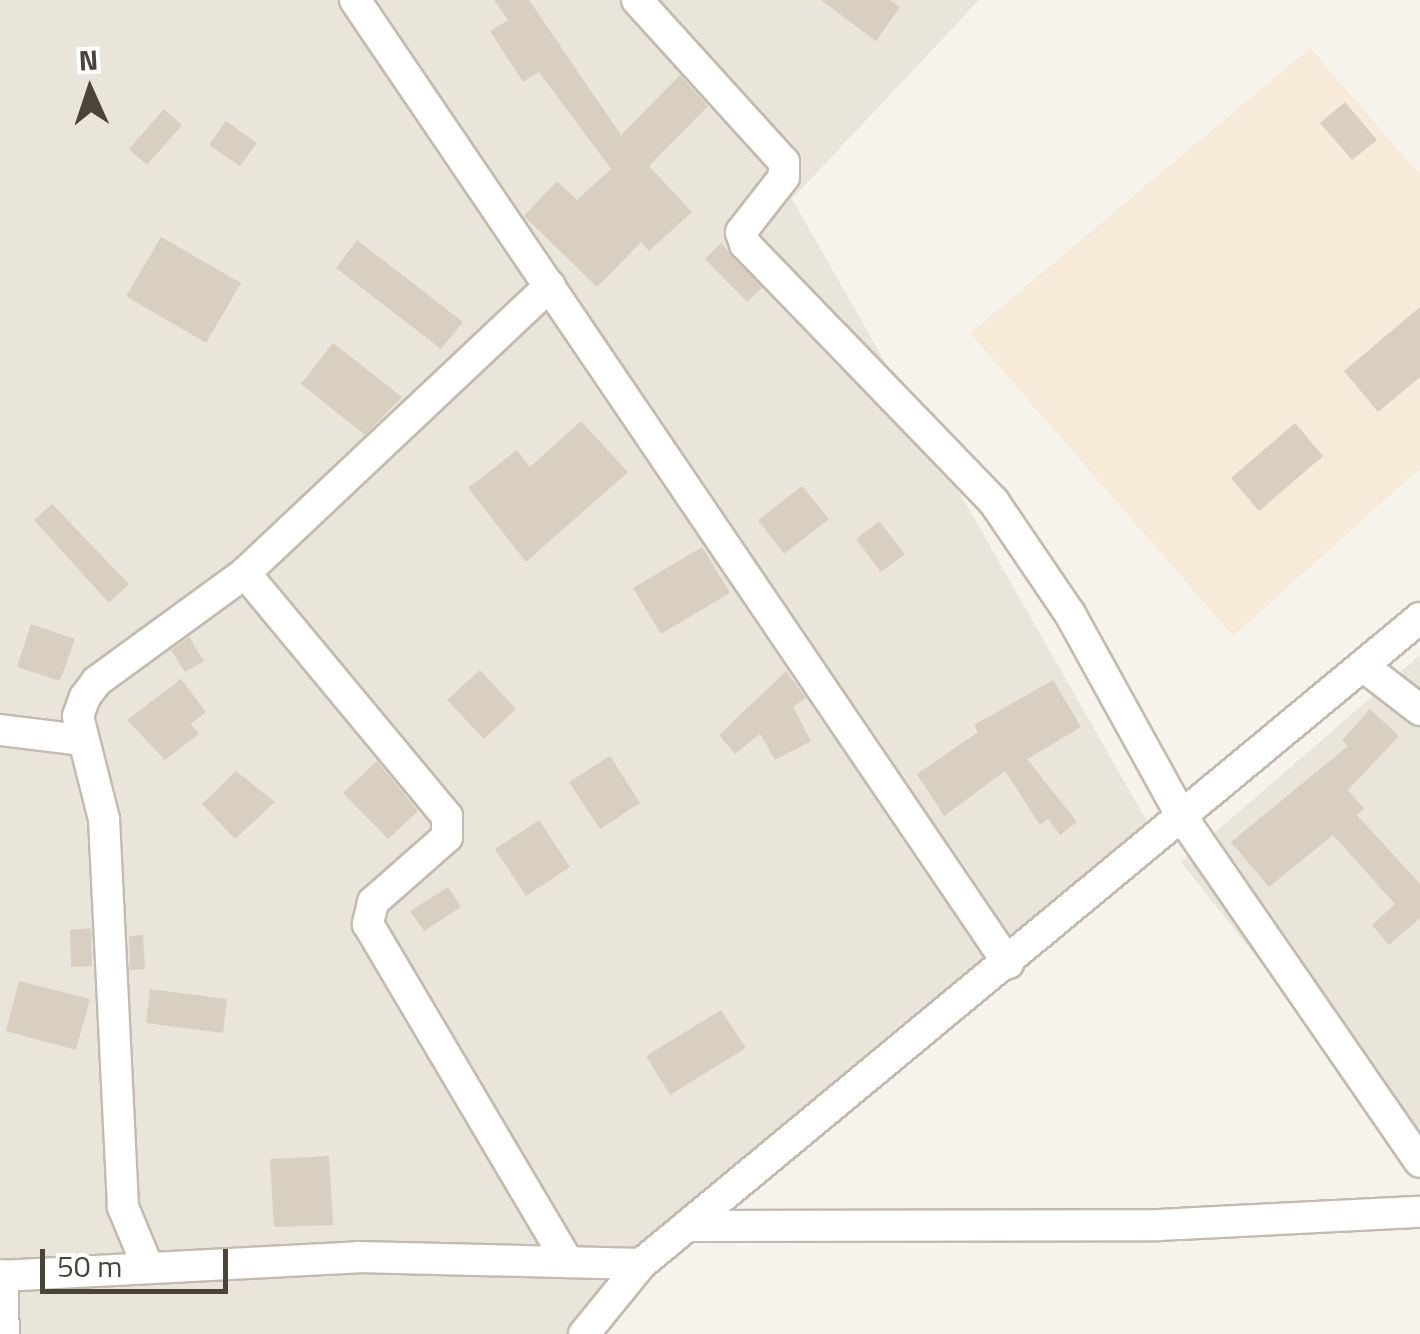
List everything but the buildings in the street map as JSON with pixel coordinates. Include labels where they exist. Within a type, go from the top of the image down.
[{"type":"street","points":[[354,0],[1008,962]]},
{"type":"street","points":[[637,0],[784,162],[784,177],[740,232],[745,244],[994,502],[1070,614],[1182,817],[1420,1162]]},
{"type":"street","points":[[147,1264],[123,1207],[104,819],[78,716],[98,681],[245,573],[550,286]]},
{"type":"street","points":[[245,573],[447,816],[447,837],[373,902],[368,924],[567,1261]]},
{"type":"street","points":[[584,1334],[642,1264],[1420,618]]},
{"type":"street","points":[[1363,666],[1420,710]]},
{"type":"street","points":[[0,730],[82,740]]},
{"type":"street","points":[[687,1226],[1159,1225],[1420,1212]]},
{"type":"street","points":[[4,1334],[1,1276],[147,1264],[358,1257],[642,1264]]},
{"type":"shaded area","points":[[0,0],[979,0],[792,199],[1148,823],[687,1226],[584,1334],[0,1334]]},
{"type":"shaded area","points":[[1310,48],[1420,175],[1420,468],[1233,636],[970,333]]},
{"type":"shaded area","points":[[1420,655],[1420,1164],[1181,862]]}]
